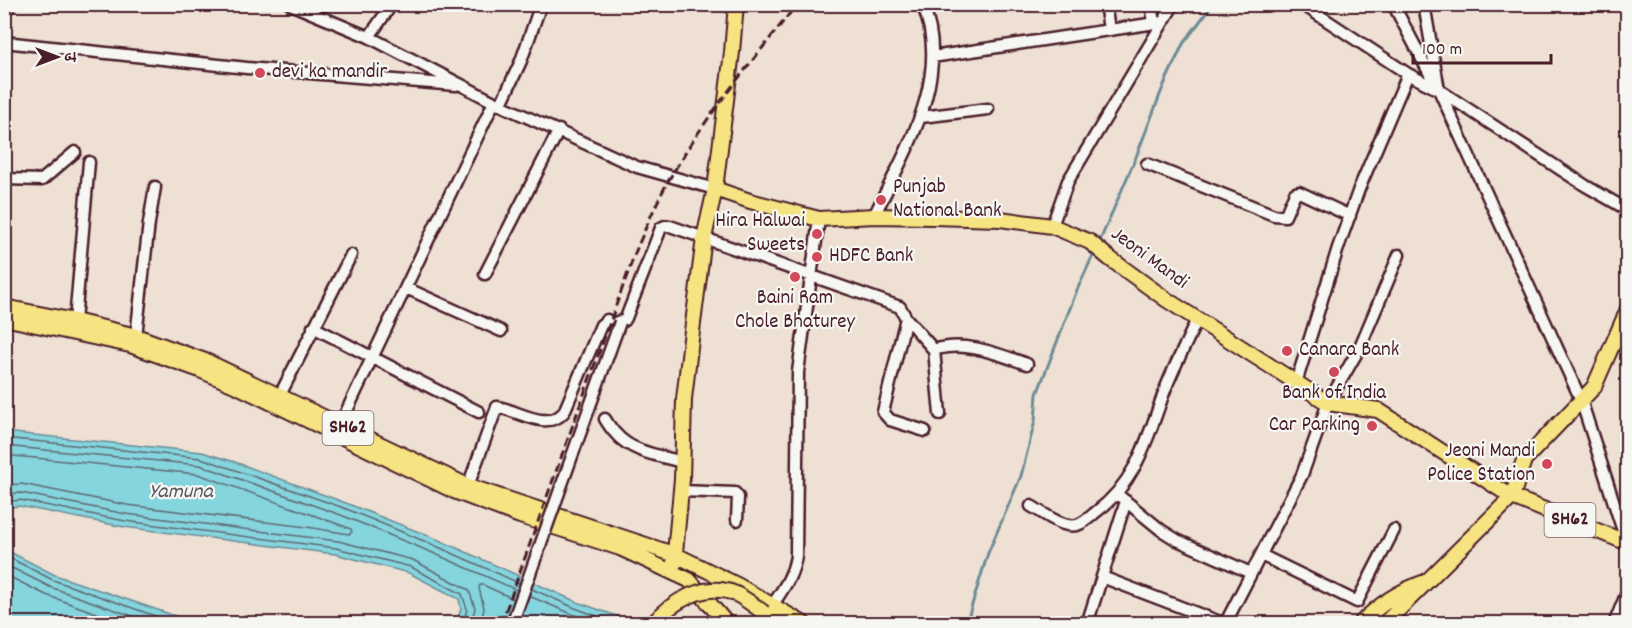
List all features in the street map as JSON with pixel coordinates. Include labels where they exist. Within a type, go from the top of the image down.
[{"type":"main road","points":[[672,572],[676,555],[681,491],[684,399],[704,238],[715,189],[736,4]]},
{"type":"main road","name":"Jeoni Mandi","points":[[715,189],[750,201],[819,219],[874,216],[1000,219],[1052,226],[1090,242],[1109,258],[1197,319],[1328,403],[1378,410],[1512,497]]},
{"type":"main road","name":"SH62","points":[[4,307],[136,336],[208,362],[280,394],[468,486],[676,555],[739,586],[768,609],[804,624]]},
{"type":"main road","points":[[1384,624],[1512,497],[1524,460],[1594,387],[1628,309]]},
{"type":"main road","name":"SH62","points":[[4,318],[130,345],[200,370],[454,491],[520,516],[620,548],[672,572],[696,586],[710,606],[728,624]]},
{"type":"main road","name":"SH62","points":[[1512,497],[1624,541]]},
{"type":"main road","points":[[1360,624],[1373,611],[1402,590],[1430,580]]},
{"type":"main road","points":[[653,624],[664,610],[688,596],[711,590],[735,594],[768,609],[778,624]]},
{"type":"street","points":[[4,13],[10,4]]},
{"type":"street","points":[[290,4],[369,37],[462,86],[637,167],[715,189]]},
{"type":"street","points":[[369,37],[392,4]]},
{"type":"street","points":[[340,425],[498,103],[521,62],[541,4]]},
{"type":"street","points":[[874,216],[912,140],[921,117],[930,80],[932,57],[930,25],[922,4]]},
{"type":"street","points":[[1105,4],[1109,29]]},
{"type":"street","points":[[1151,4],[1158,23]]},
{"type":"street","points":[[1052,226],[1068,181],[1114,106],[1158,23],[1174,4]]},
{"type":"street","points":[[1302,4],[1408,74],[1439,90],[1586,186],[1628,210]]},
{"type":"street","points":[[1392,4],[1439,90],[1581,400],[1623,531],[1624,541]]},
{"type":"street","points":[[1424,4],[1439,90]]},
{"type":"street","points":[[932,57],[1158,23]]},
{"type":"street","points":[[4,42],[247,68],[462,86]]},
{"type":"street","points":[[1296,383],[1350,216],[1408,74]]},
{"type":"street","points":[[921,117],[988,109]]},
{"type":"street","points":[[485,274],[560,130]]},
{"type":"street","points":[[4,179],[42,180],[75,152]]},
{"type":"street","points":[[75,321],[89,162]]},
{"type":"street","points":[[1147,164],[1274,214],[1285,216],[1295,193],[1299,192],[1350,216]]},
{"type":"street","points":[[136,336],[155,187]]},
{"type":"street","points":[[768,609],[788,582],[794,569],[796,556],[798,372],[819,219]]},
{"type":"street","points":[[468,486],[497,407],[528,417],[553,420],[560,418],[601,325],[626,318],[661,228],[670,226],[900,307],[906,318],[934,350],[940,414]]},
{"type":"street","points":[[280,394],[351,255]]},
{"type":"street","points":[[1102,577],[1225,624],[1302,475],[1328,403],[1359,349],[1399,255]]},
{"type":"street","points":[[406,288],[501,331]]},
{"type":"street","points":[[906,318],[884,412],[890,420],[925,431]]},
{"type":"street","points":[[1087,624],[1102,577],[1121,498],[1145,448],[1165,389],[1197,319]]},
{"type":"street","points":[[512,624],[615,322]]},
{"type":"street","points":[[313,327],[479,412]]},
{"type":"street","points":[[934,350],[946,346],[977,348],[1027,364]]},
{"type":"street","points":[[605,418],[623,441],[648,452],[682,462]]},
{"type":"street","points":[[681,491],[735,493],[738,497],[737,520]]},
{"type":"street","points":[[1031,506],[1057,522],[1076,525],[1121,498]]},
{"type":"street","points":[[1121,498],[1177,540],[1251,573]]},
{"type":"street","points":[[1357,602],[1394,530]]},
{"type":"street","points":[[1260,555],[1373,611]]},
{"type":"street","points":[[1614,624],[1628,590]]},
{"type":"water","name":"Yamuna","points":[[4,432],[202,452],[346,503],[439,540],[577,602],[637,623],[456,623],[461,609],[459,599],[409,573],[335,554],[124,527],[19,506],[5,508]]},
{"type":"water","points":[[4,549],[55,575],[196,623],[5,623]]},
{"type":"waterway","points":[[1099,243],[1183,44],[1213,4]]},
{"type":"waterway","points":[[966,624],[988,553],[1021,476],[1035,421],[1037,394],[1077,290],[1095,251]]},
{"type":"railway","points":[[501,624],[635,253],[655,207],[672,174],[706,121],[797,4]]},
{"type":"place","name":"devi ka mandir","points":[[260,73]]},
{"type":"place","name":"Punjab National Bank","points":[[881,200]]},
{"type":"place","name":"Hira Halwai Sweets","points":[[817,234]]},
{"type":"place","name":"HDFC Bank","points":[[817,257]]},
{"type":"place","name":"Baini Ram Chole Bhaturey","points":[[795,277]]},
{"type":"place","name":"Canara Bank","points":[[1287,351]]},
{"type":"place","name":"Bank of India","points":[[1334,372]]},
{"type":"place","name":"Car Parking","points":[[1372,426]]},
{"type":"place","name":"Jeoni Mandi Police Station","points":[[1547,464]]}]
